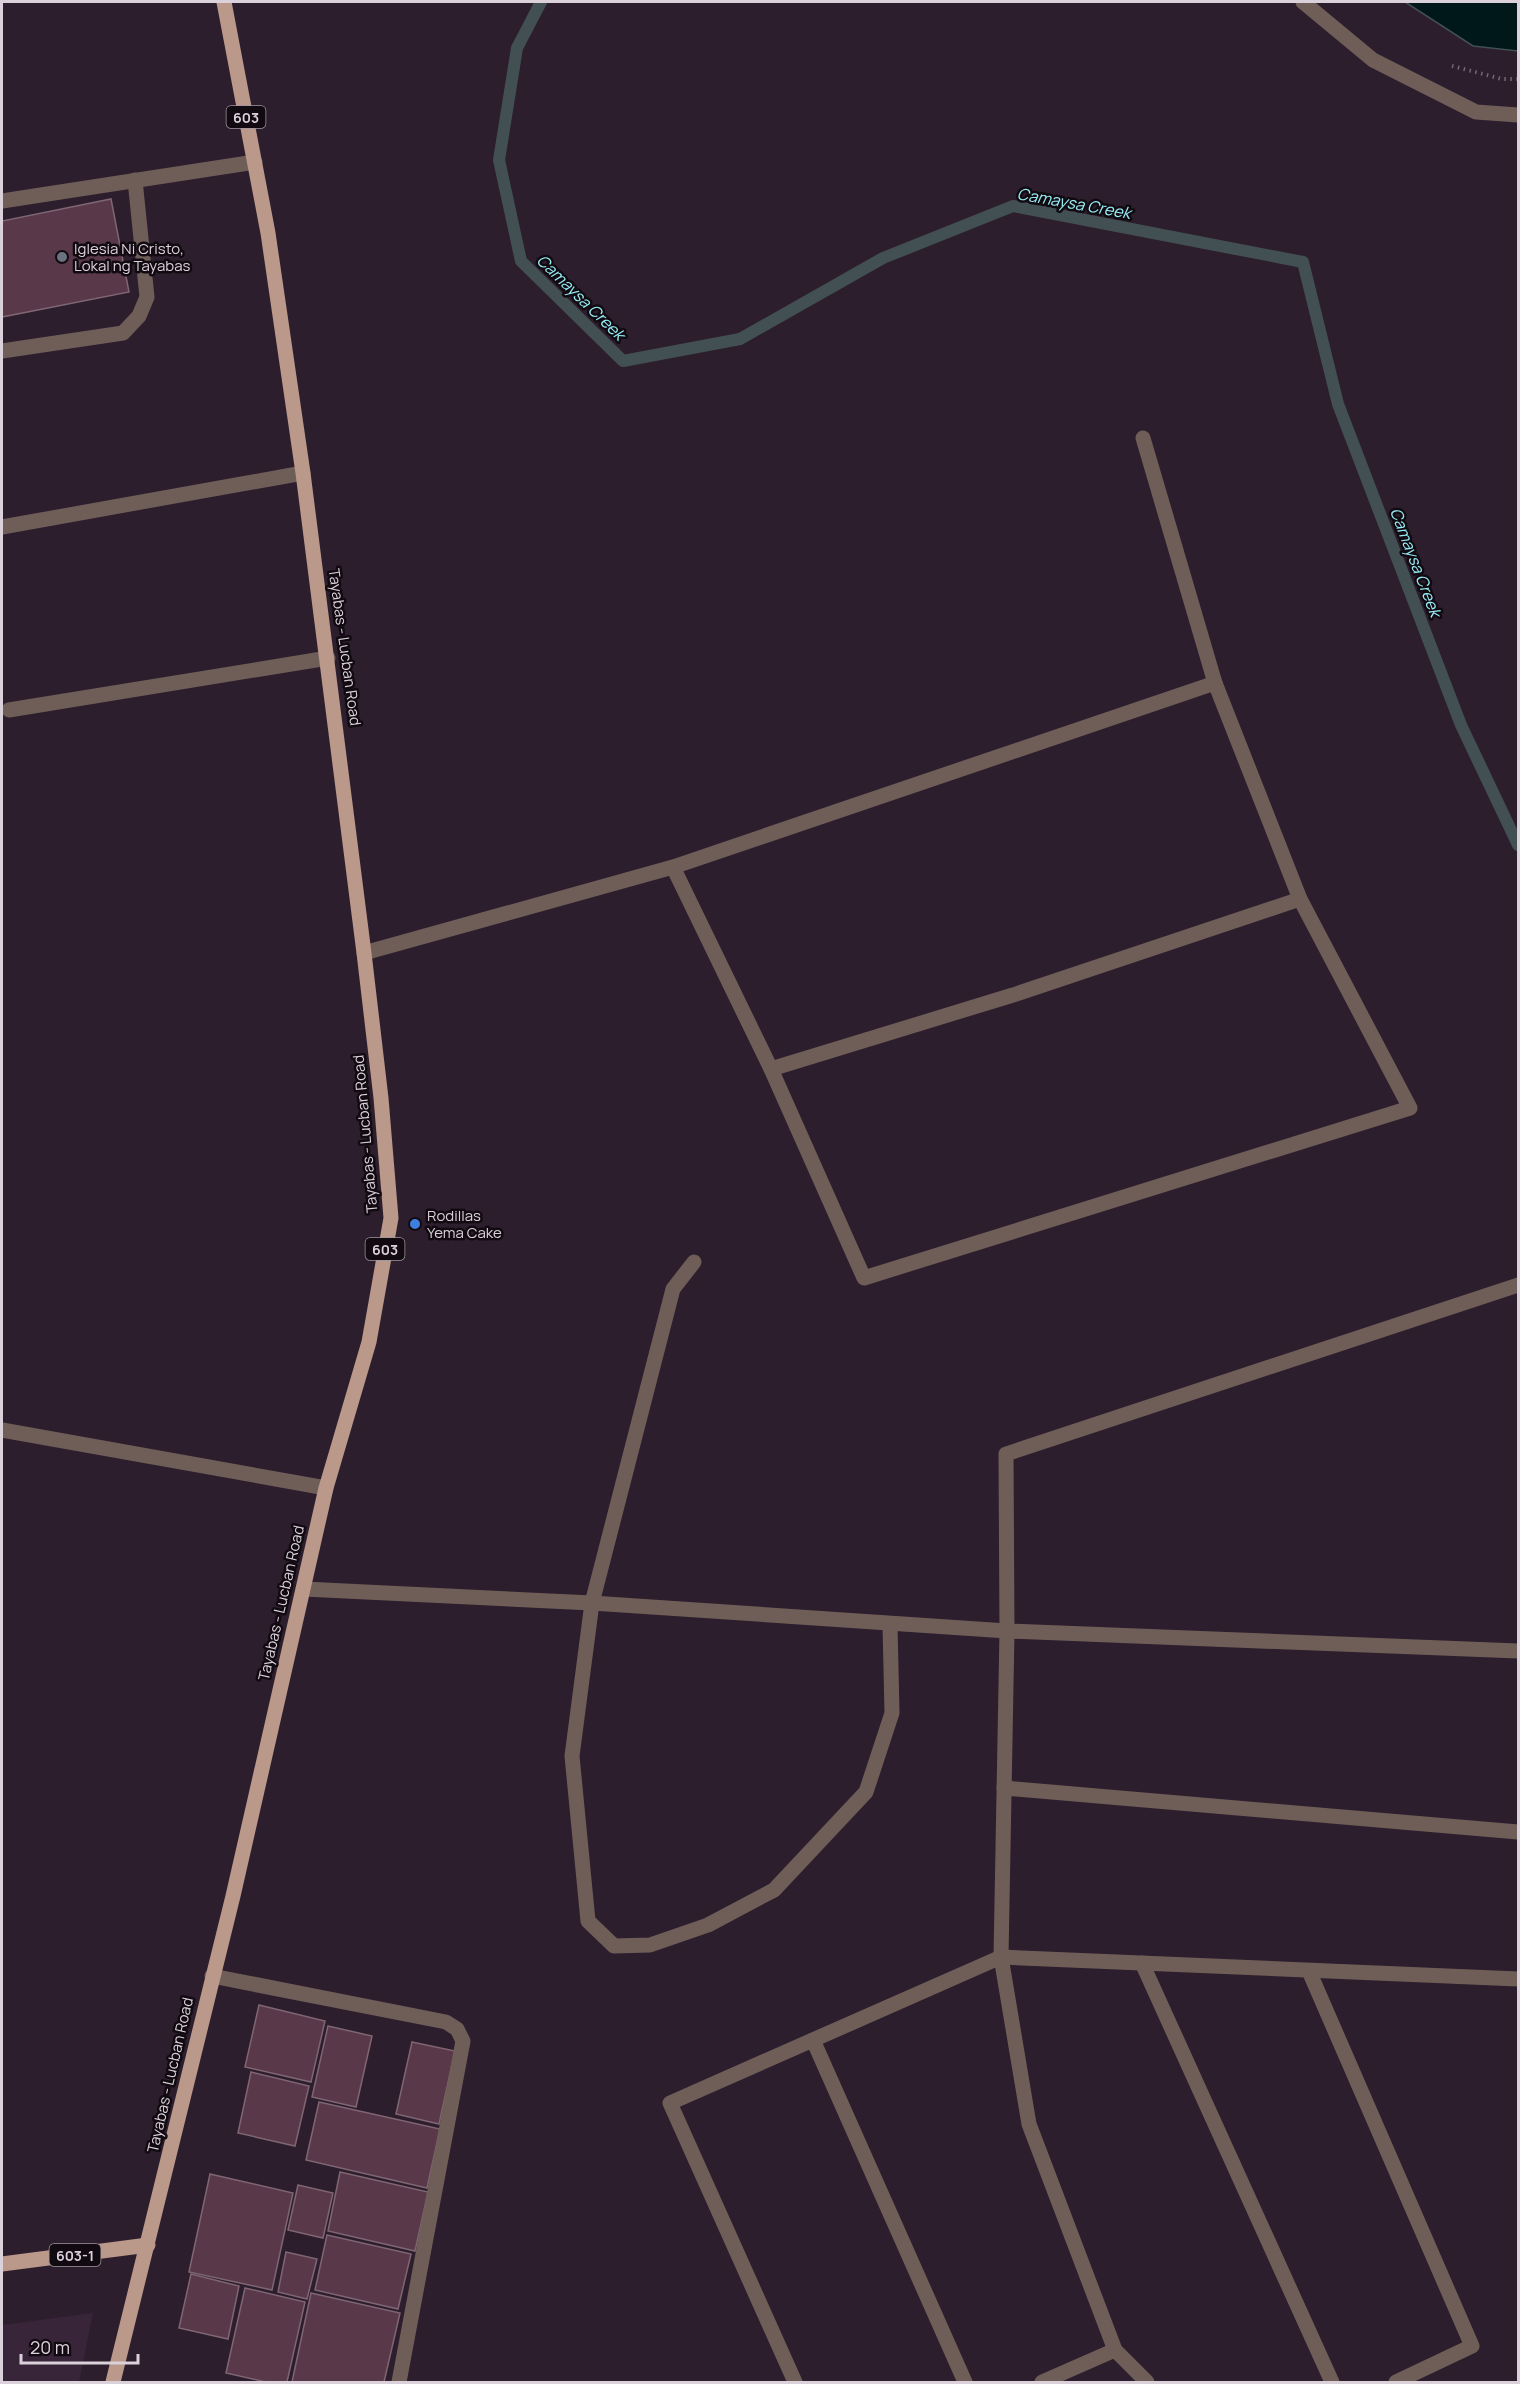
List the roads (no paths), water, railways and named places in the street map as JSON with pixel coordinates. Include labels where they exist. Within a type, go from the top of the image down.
[{"type":"main road","name":"Tayabas - Lucban Road","points":[[148,2245],[326,1488],[369,1342],[391,1218],[381,1098],[364,953],[328,658],[281,313],[224,2]]},
{"type":"main road","name":"603-1","points":[[2,2264],[148,2245]]},
{"type":"main road","name":"603","points":[[113,2382],[148,2245]]},
{"type":"street","points":[[1303,2],[1373,60],[1476,112],[1518,115]]},
{"type":"street","points":[[2,201],[255,162]]},
{"type":"street","points":[[2,351],[123,333],[140,316],[147,297],[135,180]]},
{"type":"street","points":[[673,867],[771,1069],[864,1278],[1410,1108],[1300,899],[1215,683],[1143,438]]},
{"type":"street","points":[[2,527],[303,474]]},
{"type":"street","points":[[9,710],[328,658]]},
{"type":"street","points":[[364,953],[673,867],[1215,683]]},
{"type":"street","points":[[771,1069],[1013,995],[1300,899]]},
{"type":"street","points":[[694,1262],[673,1289],[592,1603],[572,1756],[588,1921],[614,1946],[650,1945],[708,1925],[774,1890],[866,1792],[892,1713],[890,1625]]},
{"type":"street","points":[[1147,2382],[1115,2350],[1029,2124],[1001,1957],[1007,1631],[1006,1454],[1518,1285]]},
{"type":"street","points":[[2,1430],[326,1488]]},
{"type":"street","points":[[304,1589],[592,1603],[890,1625],[1007,1631],[1518,1651]]},
{"type":"street","points":[[1004,1788],[1518,1832]]},
{"type":"street","points":[[795,2382],[670,2103],[1001,1957],[1518,1979]]},
{"type":"street","points":[[1142,1963],[1332,2382]]},
{"type":"street","points":[[1309,1971],[1472,2346],[1396,2382]]},
{"type":"street","points":[[213,1976],[446,2022],[457,2030],[463,2041],[399,2382]]},
{"type":"street","points":[[813,2040],[965,2382]]},
{"type":"street","points":[[1042,2382],[1115,2350]]},
{"type":"waterway","name":"Camaysa Creek","points":[[541,2],[517,48],[499,160],[521,261],[623,361],[740,339],[883,258],[1013,206],[1303,262],[1338,404],[1461,725],[1518,845]]},
{"type":"place","name":"Iglesia Ni Cristo, Lokal ng Tayabas","points":[[62,257]]},
{"type":"place","name":"Rodillas Yema Cake","points":[[415,1224]]}]
